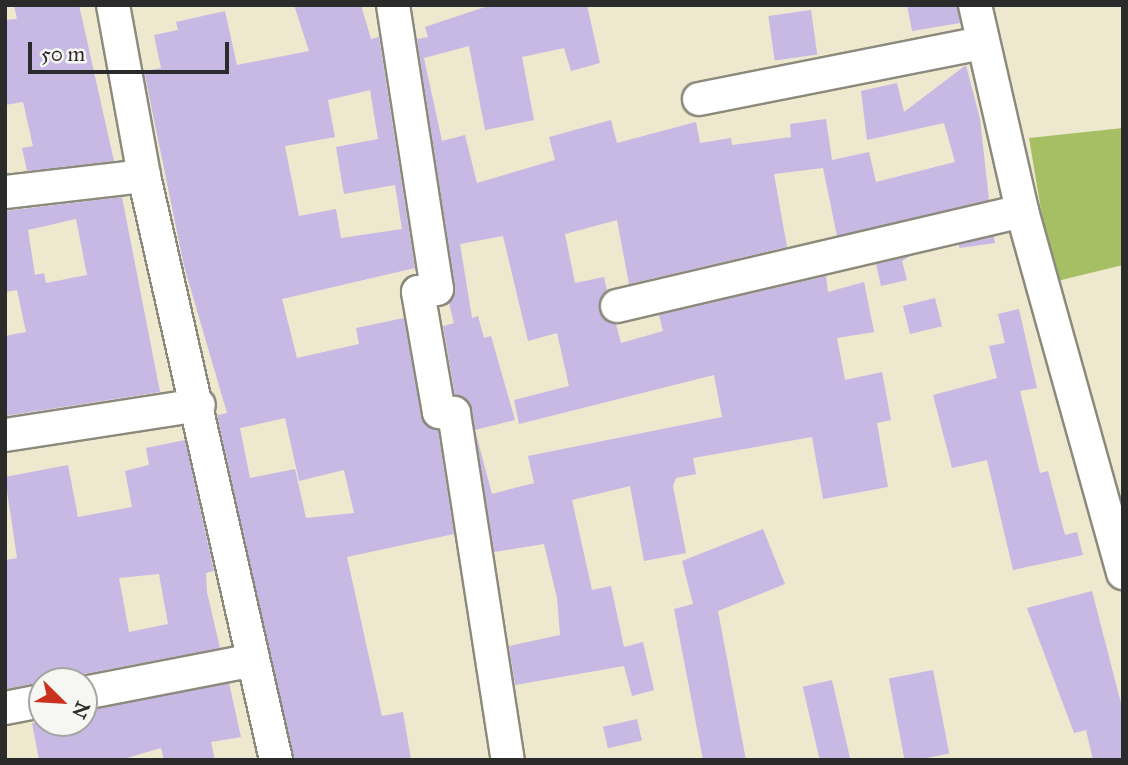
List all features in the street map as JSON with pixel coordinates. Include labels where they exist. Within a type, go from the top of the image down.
[{"type":"street","points":[[113,5],[144,176],[199,405],[276,760]]},
{"type":"street","points":[[393,5],[437,289],[418,292],[439,412],[454,414],[508,760]]},
{"type":"street","points":[[975,5],[1022,211],[1123,573]]},
{"type":"street","points":[[698,99],[983,43]]},
{"type":"street","points":[[5,192],[144,176]]},
{"type":"street","points":[[617,306],[1022,211]]},
{"type":"street","points":[[5,435],[199,405]]},
{"type":"street","points":[[98,690],[253,660]]},
{"type":"street","points":[[5,708],[28,704]]},
{"type":"green space","points":[[1123,128],[1123,265],[1053,282],[1029,138]]},
{"type":"building","points":[[14,5],[79,5],[114,161],[27,171],[22,148],[33,146],[23,102],[5,105],[5,20],[17,19]]},
{"type":"building","points":[[294,5],[361,5],[371,39],[379,37],[415,268],[282,299],[297,358],[359,344],[356,328],[404,318],[421,415],[438,430],[454,534],[347,557],[382,716],[403,712],[411,760],[294,760],[217,415],[227,413],[184,266],[144,71],[161,68],[154,35],[178,30],[176,22],[225,11],[237,65],[309,51]],"holes":[[[370,90],[378,139],[336,147],[344,194],[395,185],[402,229],[341,238],[336,209],[299,216],[285,146],[335,137],[328,100]],[[285,418],[299,481],[344,470],[354,513],[306,518],[295,469],[250,478],[240,428]]]},
{"type":"building","points":[[491,5],[587,5],[600,63],[571,71],[564,48],[522,57],[534,120],[485,130],[469,46],[424,58],[442,141],[465,135],[477,183],[555,160],[549,137],[611,120],[617,143],[696,122],[700,143],[731,138],[732,145],[791,137],[790,124],[826,119],[832,160],[869,152],[876,182],[955,162],[944,123],[867,140],[861,91],[897,83],[904,112],[966,65],[980,119],[989,200],[837,236],[823,168],[774,174],[787,247],[629,284],[617,220],[565,234],[575,283],[604,277],[607,291],[599,311],[616,324],[621,343],[663,331],[659,315],[826,276],[828,292],[864,282],[874,332],[837,338],[845,380],[882,372],[891,420],[877,423],[888,487],[823,499],[812,437],[693,458],[696,474],[676,478],[673,486],[686,553],[644,561],[630,486],[572,500],[592,590],[611,586],[624,647],[643,642],[654,690],[632,696],[624,666],[515,685],[509,646],[560,635],[557,598],[544,544],[494,552],[475,431],[492,494],[534,483],[528,456],[722,417],[714,375],[519,424],[514,400],[569,386],[557,333],[528,341],[503,236],[460,244],[472,318],[478,316],[484,338],[491,336],[515,420],[475,430],[472,410],[455,395],[443,326],[454,323],[449,303],[455,286],[417,39],[428,37],[425,27]]},
{"type":"building","points":[[907,5],[957,5],[960,23],[912,31]]},
{"type":"building","points":[[811,10],[817,55],[775,61],[768,16]]},
{"type":"building","points":[[122,197],[160,392],[5,416],[5,336],[26,332],[17,290],[5,292],[5,211]],"holes":[[[76,219],[87,275],[46,283],[44,273],[35,275],[28,230]]]},
{"type":"building","points":[[994,236],[995,243],[959,248],[958,241]]},
{"type":"building","points":[[910,256],[902,261],[907,280],[881,286],[876,264]]},
{"type":"building","points":[[935,298],[942,326],[910,334],[903,306]]},
{"type":"building","points":[[1019,309],[1037,388],[1020,391],[1040,473],[1048,471],[1065,535],[1077,532],[1083,555],[1013,570],[987,460],[952,468],[933,395],[997,378],[989,346],[1005,343],[998,314]]},
{"type":"building","points":[[185,440],[214,571],[206,573],[207,592],[220,648],[98,671],[98,667],[28,667],[28,685],[5,689],[5,560],[17,558],[5,477],[68,465],[78,517],[132,507],[125,471],[149,465],[146,448]],"holes":[[[159,574],[168,624],[129,632],[119,578]]]},
{"type":"building","points":[[763,529],[785,584],[718,611],[746,760],[703,760],[674,609],[693,604],[682,561]]},
{"type":"building","points":[[1092,591],[1123,711],[1123,760],[1093,760],[1086,730],[1074,733],[1027,608]]},
{"type":"building","points":[[933,670],[949,753],[905,760],[889,679]]},
{"type":"building","points":[[832,680],[850,760],[820,760],[803,687]]},
{"type":"building","points":[[229,683],[241,737],[211,742],[215,760],[164,760],[161,748],[120,760],[39,760],[35,737],[98,737],[98,708]]},
{"type":"building","points":[[637,719],[642,740],[608,748],[603,727]]}]
